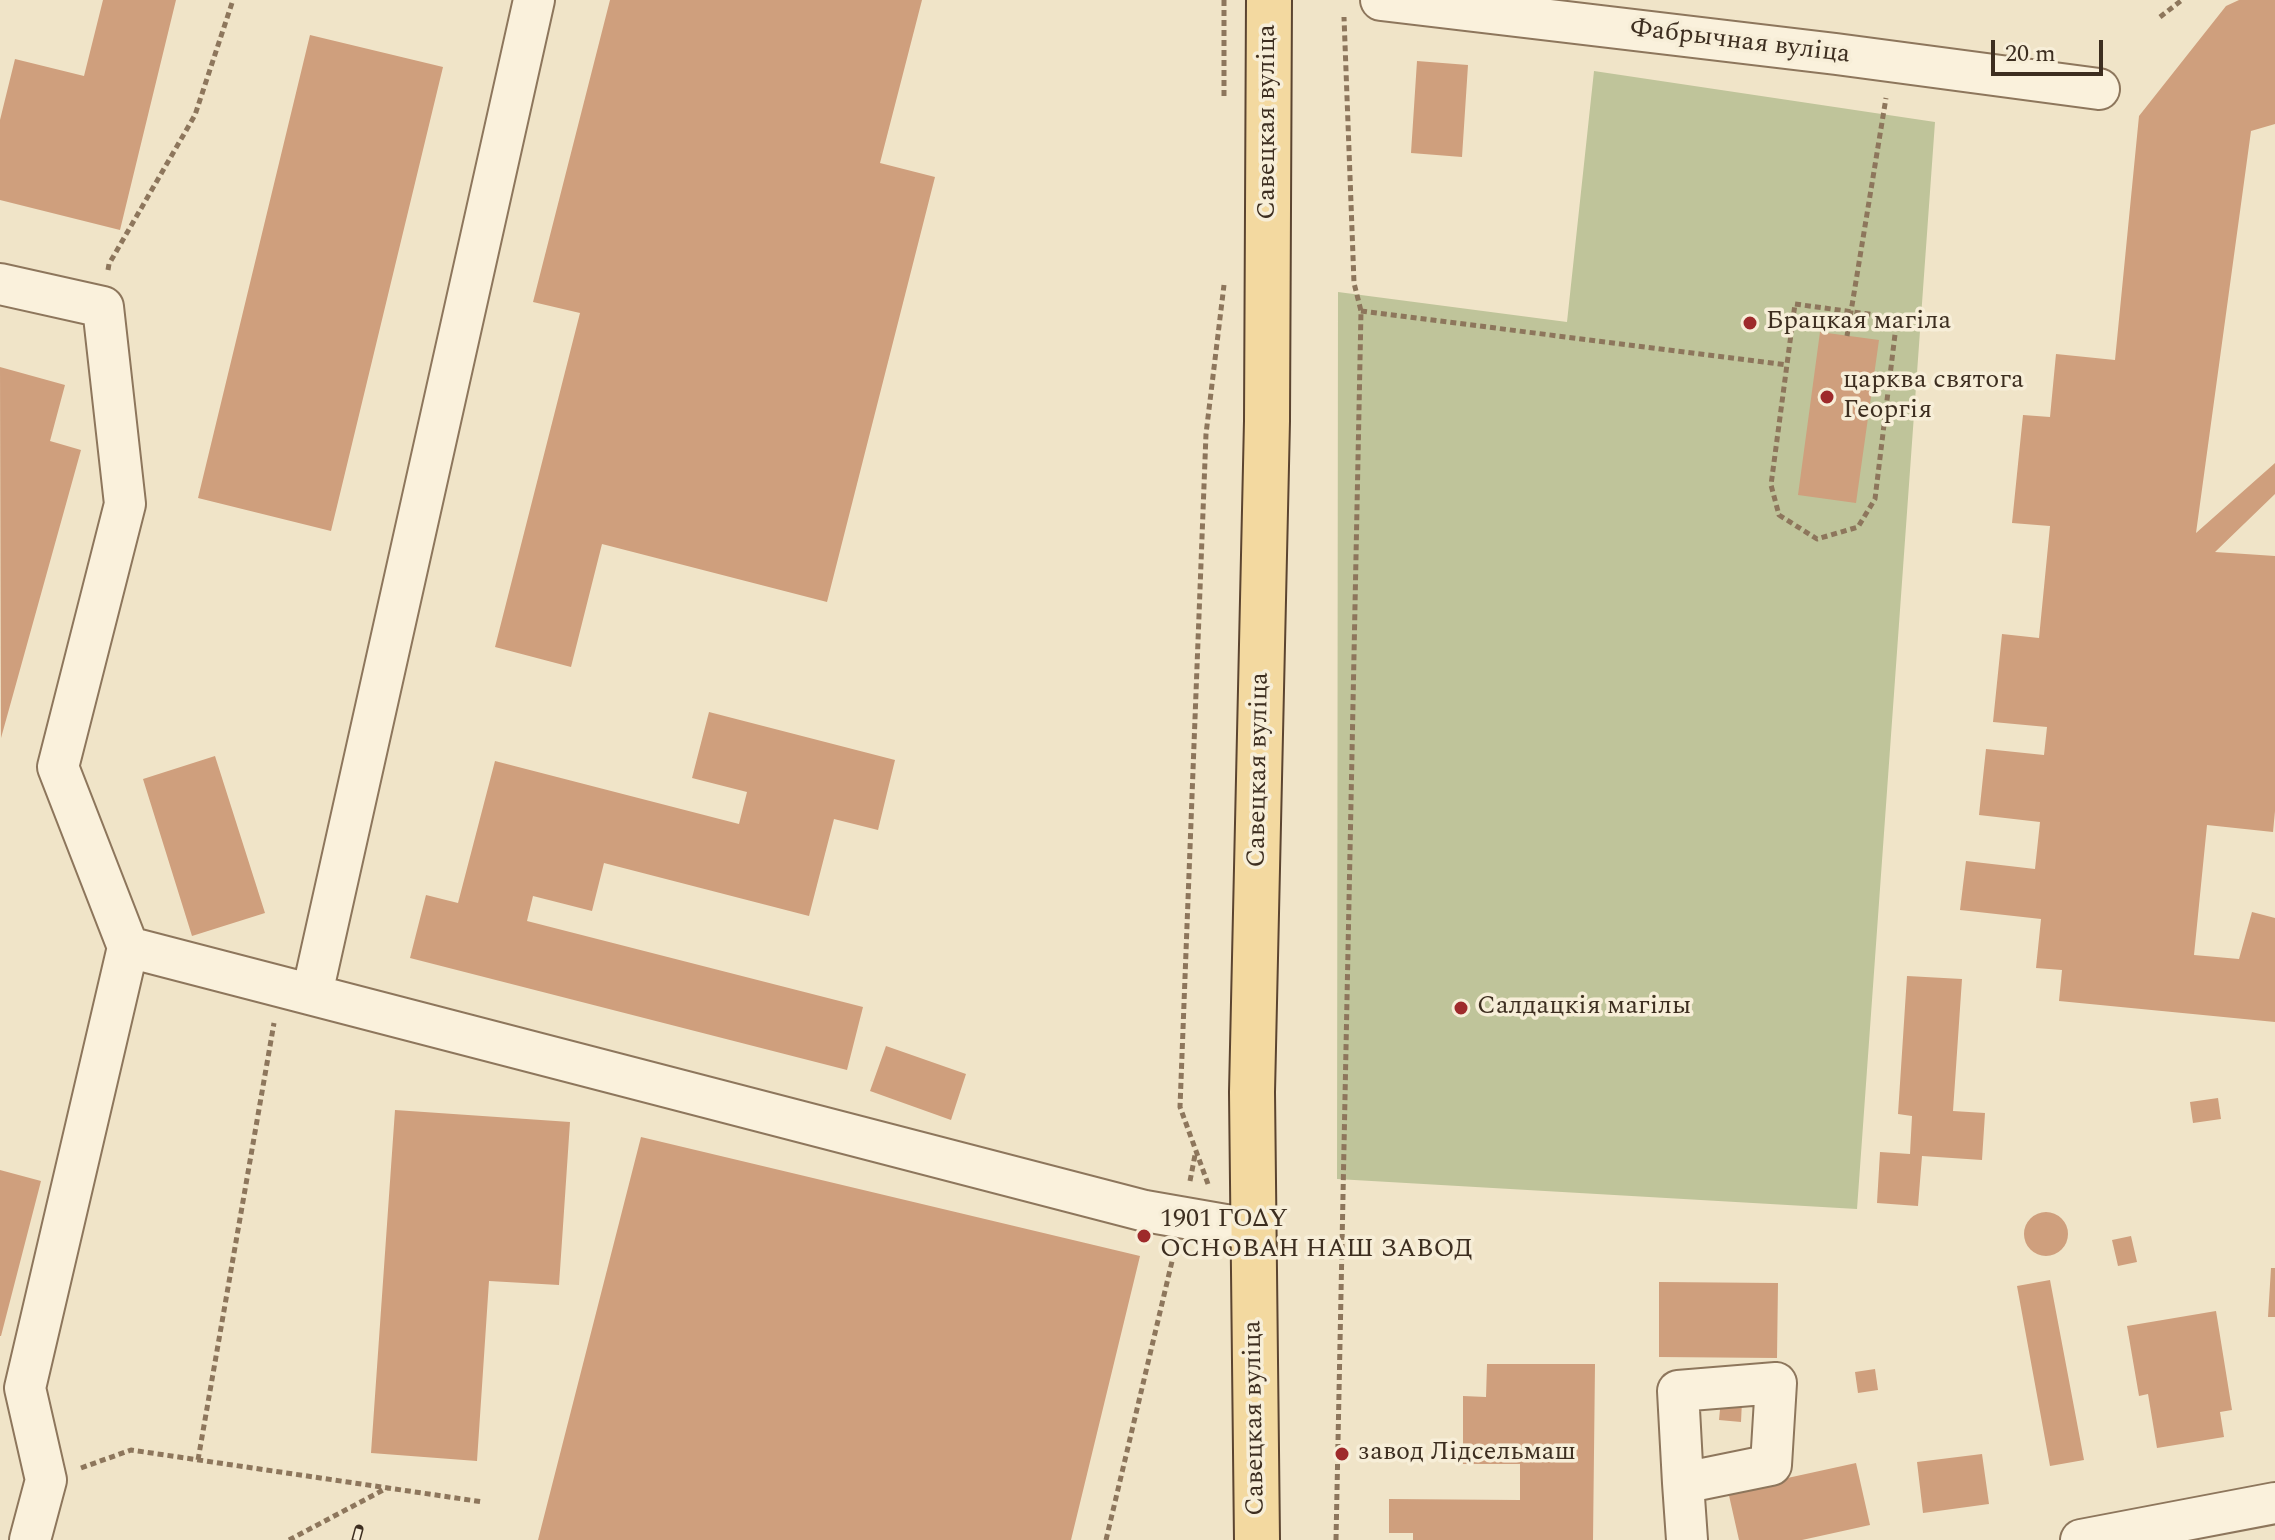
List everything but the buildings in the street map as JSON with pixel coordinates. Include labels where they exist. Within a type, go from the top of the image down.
[{"type":"main road","name":"Савецкая вуліца","points":[[1257,1540],[1237,1227],[1252,1092],[1267,421],[1269,0]]},
{"type":"street","points":[[296,990],[534,0]]},
{"type":"street","name":"Фабрычная вуліца","points":[[1381,0],[2099,89]]},
{"type":"street","points":[[0,284],[103,307],[125,504],[58,767],[128,947],[25,1388],[46,1480],[30,1540]]},
{"type":"street","points":[[128,947],[1145,1211],[1237,1227]]},
{"type":"street","points":[[1683,1483],[1687,1540]]},
{"type":"street","points":[[2081,1540],[2275,1503]]},
{"type":"path","points":[[103,307],[109,264],[195,115],[233,0]]},
{"type":"path","points":[[1224,0],[1224,109]]},
{"type":"path","points":[[2160,17],[2182,0]]},
{"type":"path","points":[[1336,1540],[1361,311],[1354,283],[1344,16]]},
{"type":"path","points":[[1847,336],[1892,61]]},
{"type":"path","points":[[1224,280],[1206,434],[1180,1107],[1214,1200],[1237,1227]]},
{"type":"path","points":[[1795,304],[1850,312],[1897,318],[1875,499],[1858,527],[1817,539],[1779,515],[1771,485],[1795,304]]},
{"type":"path","points":[[1361,311],[1787,365]]},
{"type":"path","points":[[198,1460],[296,990]]},
{"type":"path","points":[[1106,1540],[1196,1153]]},
{"type":"path","points":[[46,1480],[131,1450],[483,1502]]},
{"type":"path","points":[[289,1540],[388,1488]]},
{"type":"green space","points":[[1594,71],[1935,122],[1857,1209],[1337,1179],[1338,292],[1567,322]]},
{"type":"railway","points":[[356,1540],[359,1529]]},
{"type":"place","name":"Брацкая магіла","points":[[1750,323]]},
{"type":"place","name":"царква святога Георгія","points":[[1827,397]]},
{"type":"place","name":"Салдацкія магілы","points":[[1461,1008]]},
{"type":"place","name":"1901 ΓΟΔΥ ОСНОВАН НАШ ЗАВОД","points":[[1144,1236]]},
{"type":"place","name":"завод Лідсельмаш","points":[[1342,1454]]}]
